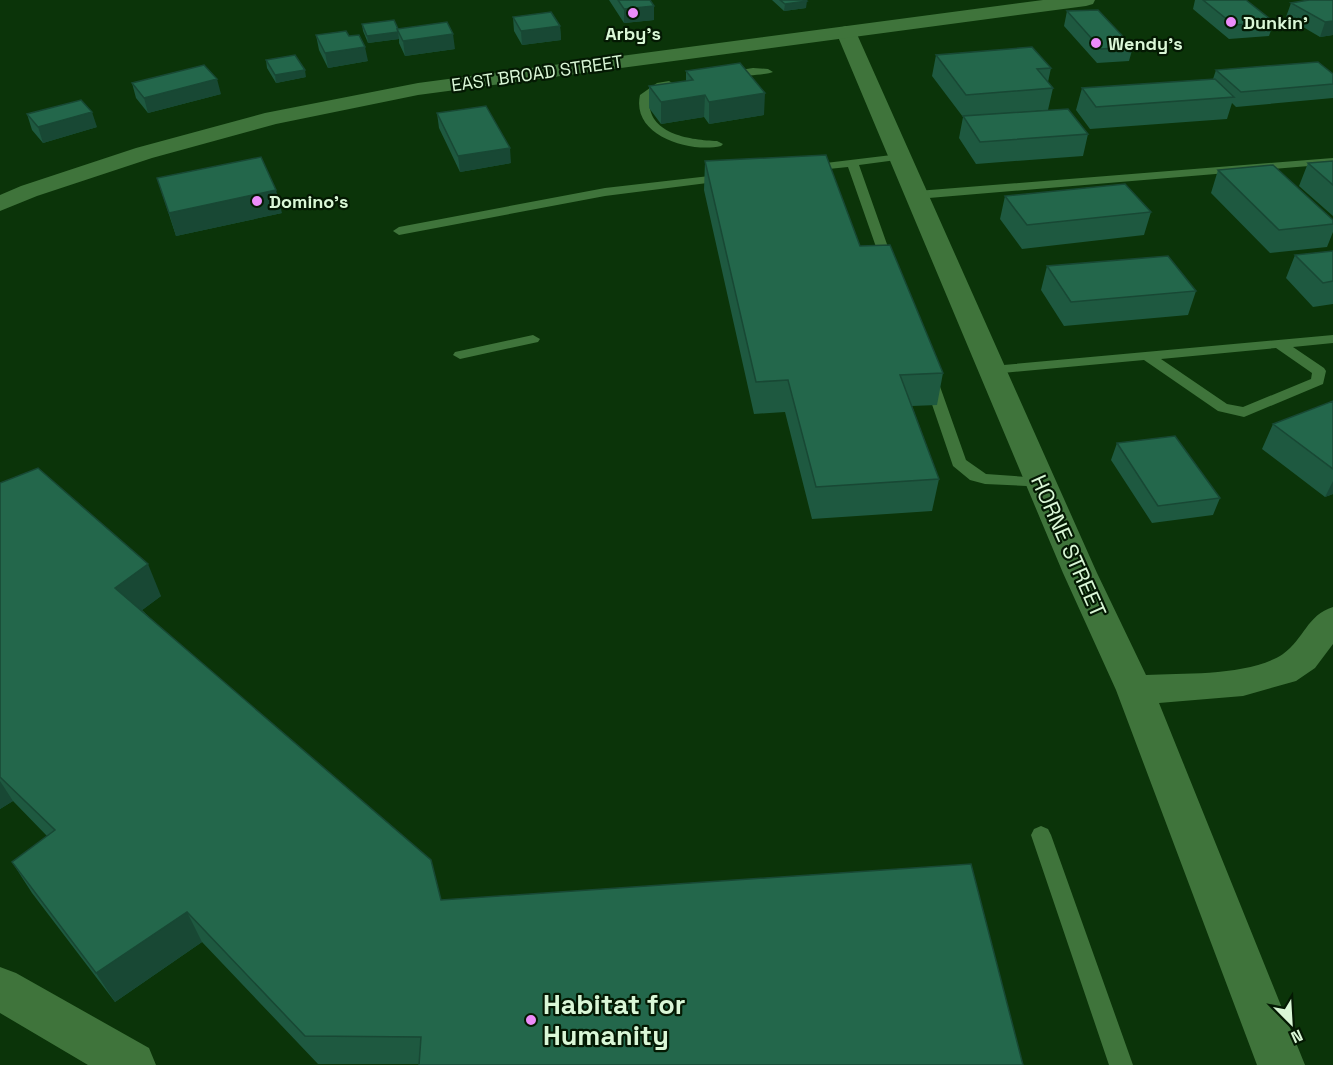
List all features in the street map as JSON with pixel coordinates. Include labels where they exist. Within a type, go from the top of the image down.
[{"type":"street","name":"EAST BROAD STREET","points":[[0,204],[29,191],[144,153],[273,118],[418,89],[1086,0]]},
{"type":"street","name":"HORNE STREET","points":[[846,32],[1041,483],[1135,690],[1281,1065]]},
{"type":"street","points":[[1135,690],[1259,680],[1283,673],[1299,661],[1333,620]]},
{"type":"street","points":[[0,988],[132,1065]]},
{"type":"lane","points":[[718,76],[753,71],[768,72]]},
{"type":"lane","points":[[684,82],[660,85],[645,95],[642,105],[648,117],[664,135],[692,144],[717,144]]},
{"type":"lane","points":[[798,169],[900,157]]},
{"type":"lane","points":[[916,195],[1333,161]]},
{"type":"lane","points":[[852,163],[893,277]]},
{"type":"lane","points":[[399,231],[605,192],[743,176]]},
{"type":"lane","points":[[460,355],[533,339]]},
{"type":"lane","points":[[992,370],[1333,339]]},
{"type":"lane","points":[[1148,356],[1223,408],[1244,412],[1318,381],[1318,371],[1279,344]]},
{"type":"lane","points":[[925,365],[959,462],[976,476],[985,479],[1041,483]]},
{"type":"lane","points":[[1041,835],[1121,1065]]},
{"type":"building","points":[[618,0],[650,0],[654,6],[624,9]]},
{"type":"building","points":[[780,0],[806,0],[807,1],[785,4]]},
{"type":"building","points":[[1203,0],[1246,0],[1274,22],[1234,25]]},
{"type":"building","points":[[1333,0],[1333,21],[1325,22],[1291,3]]},
{"type":"building","points":[[1098,10],[1133,47],[1101,49],[1067,11]]},
{"type":"building","points":[[551,12],[560,26],[521,31],[513,17]]},
{"type":"building","points":[[394,20],[398,32],[367,36],[362,24]]},
{"type":"building","points":[[447,22],[453,34],[403,41],[397,29]]},
{"type":"building","points":[[346,31],[349,36],[359,35],[365,47],[325,53],[316,35]]},
{"type":"building","points":[[1032,47],[1051,68],[1037,69],[1053,88],[966,95],[936,55]]},
{"type":"building","points":[[295,55],[305,70],[275,75],[266,60]]},
{"type":"building","points":[[1318,62],[1333,74],[1333,84],[1241,92],[1216,70]]},
{"type":"building","points":[[740,63],[765,93],[709,102],[705,95],[661,102],[649,86],[693,80],[686,71]]},
{"type":"building","points":[[204,65],[217,79],[144,98],[132,83]]},
{"type":"building","points":[[1215,79],[1234,97],[1096,107],[1082,88]]},
{"type":"building","points":[[81,100],[92,112],[38,127],[27,114]]},
{"type":"building","points":[[486,106],[510,148],[458,156],[437,113]]},
{"type":"building","points":[[1068,109],[1088,134],[980,142],[963,116]]},
{"type":"building","points":[[826,155],[860,246],[890,245],[943,373],[900,375],[939,479],[816,487],[788,380],[756,382],[705,161]]},
{"type":"building","points":[[261,157],[276,190],[169,213],[157,178]]},
{"type":"building","points":[[1333,161],[1333,185],[1308,163]]},
{"type":"building","points":[[1273,165],[1333,220],[1333,224],[1279,230],[1218,170]]},
{"type":"building","points":[[1125,184],[1151,212],[1027,225],[1005,196]]},
{"type":"building","points":[[1333,251],[1333,281],[1323,283],[1295,255]]},
{"type":"building","points":[[1168,256],[1196,291],[1071,302],[1047,266]]},
{"type":"building","points":[[1333,401],[1333,469],[1273,424]]},
{"type":"building","points":[[1175,436],[1220,498],[1158,506],[1117,443]]},
{"type":"building","points":[[38,468],[148,564],[115,588],[431,860],[441,900],[971,864],[1023,1065],[419,1065],[421,1037],[305,1036],[187,912],[96,973],[12,862],[55,830],[0,777],[0,483]]},
{"type":"place","name":"Arby's","points":[[633,13]]},
{"type":"place","name":"Dunkin'","points":[[1231,22]]},
{"type":"place","name":"Wendy's","points":[[1096,43]]},
{"type":"place","name":"Domino's","points":[[257,201]]},
{"type":"place","name":"Habitat for Humanity","points":[[531,1020]]}]
